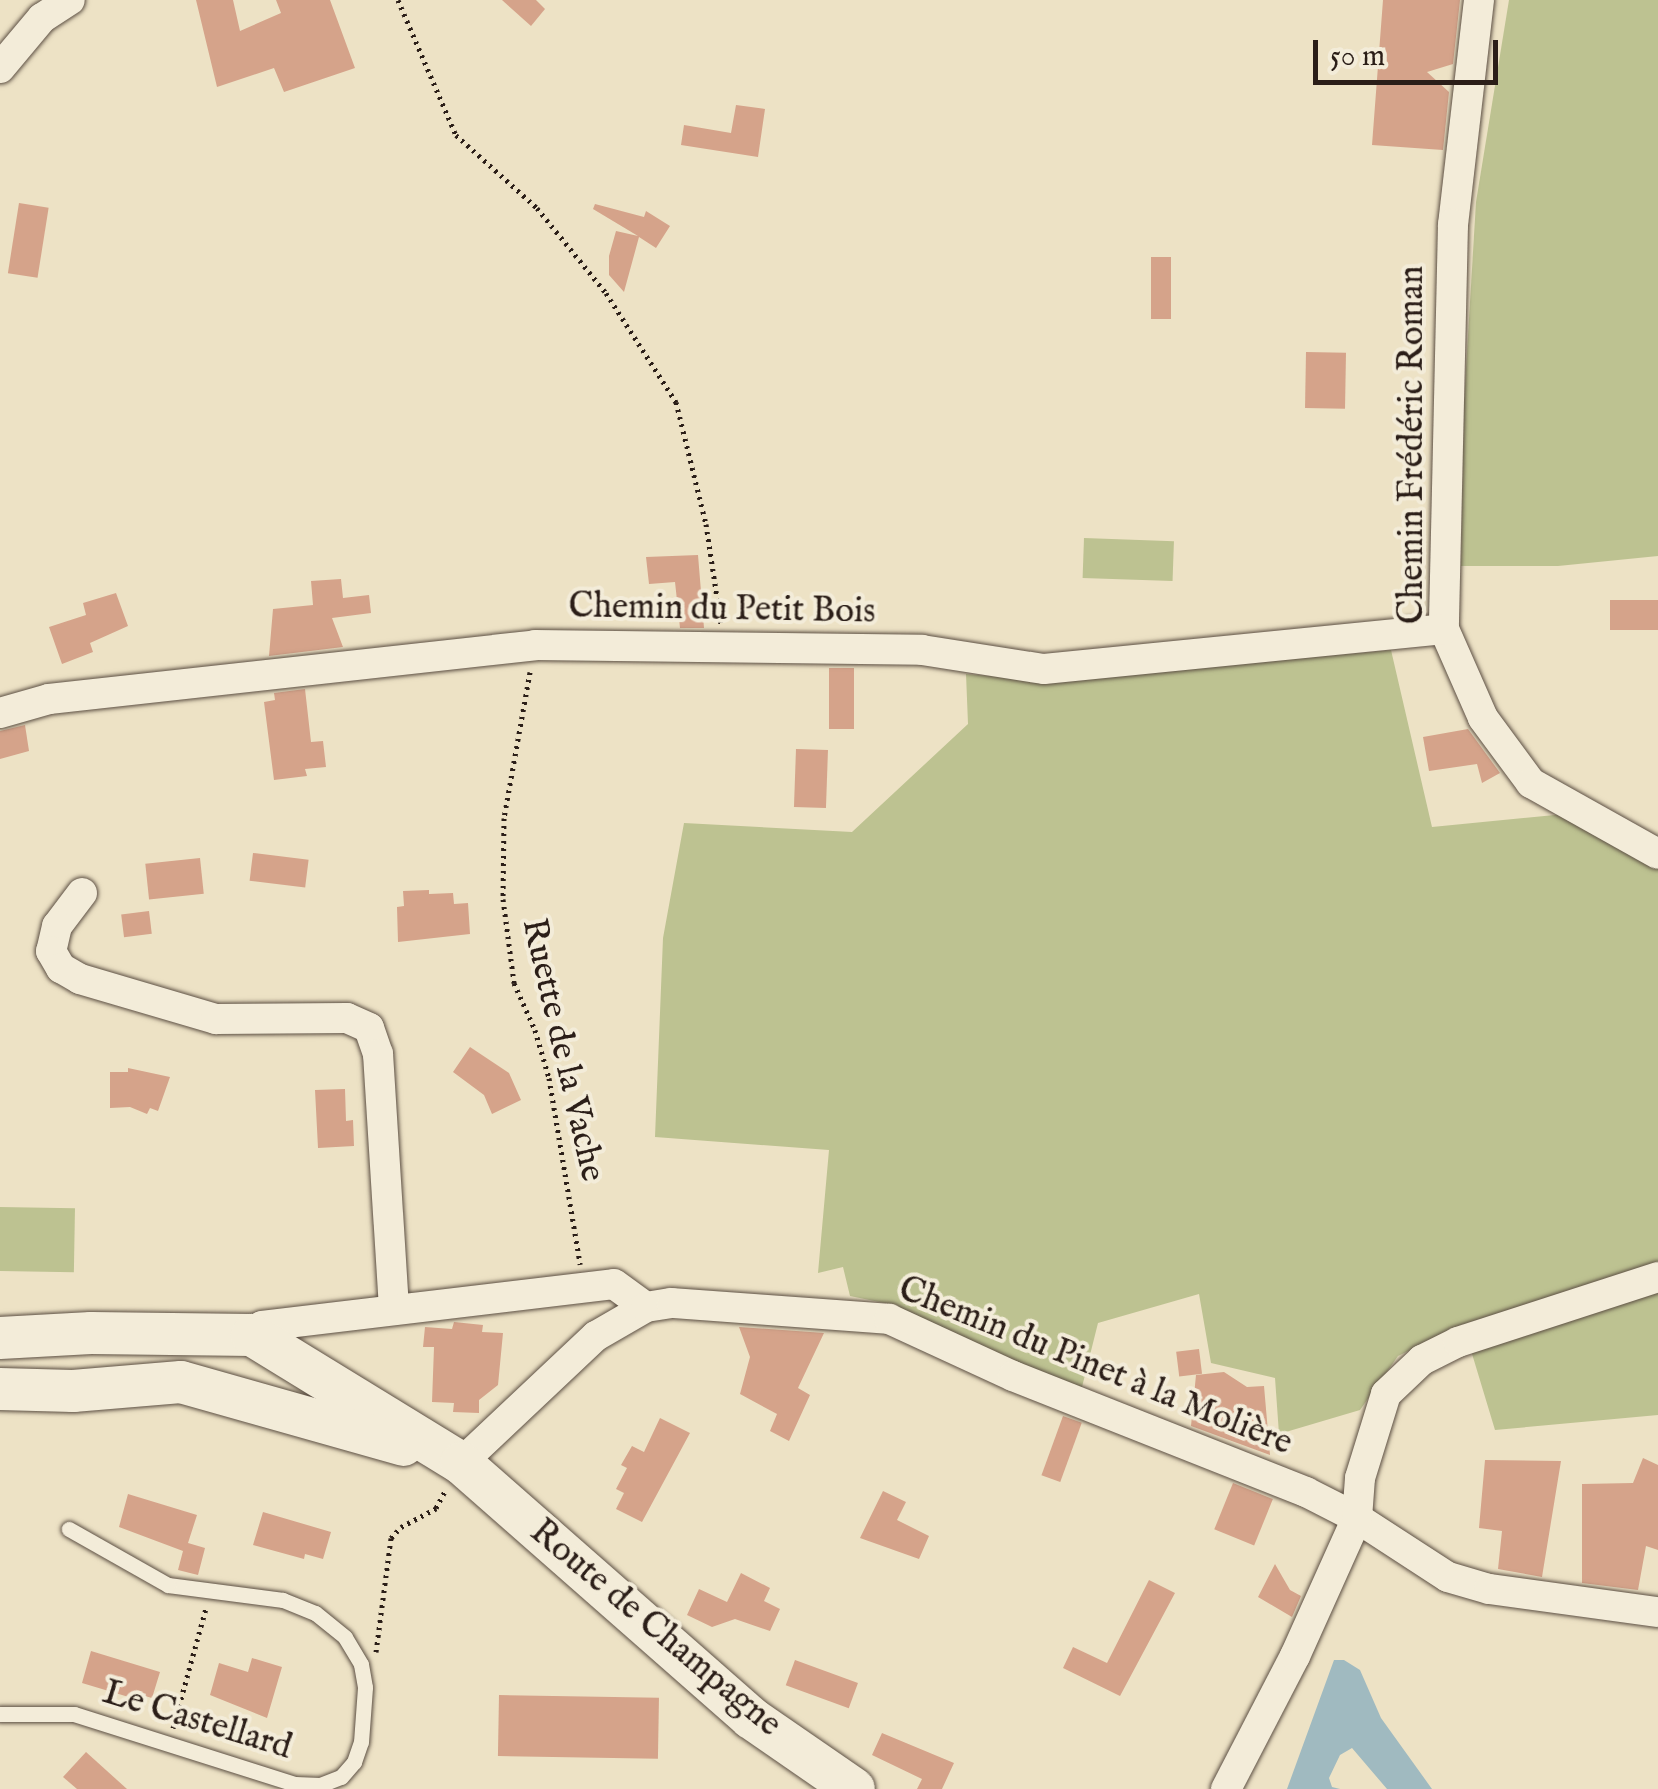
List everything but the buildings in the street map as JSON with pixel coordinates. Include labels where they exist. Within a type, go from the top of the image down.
[{"type":"street","points":[[0,68],[42,18],[70,0]]},
{"type":"street","name":"Chemin Frédéric Roman","points":[[1480,0],[1453,224],[1444,630],[1483,718],[1530,783],[1658,854]]},
{"type":"street","name":"Chemin du Petit Bois","points":[[0,713],[48,699],[536,645],[922,650],[1044,669],[1444,630]]},
{"type":"street","points":[[82,894],[57,926],[51,951],[61,968],[80,979],[216,1018],[347,1018],[370,1028],[378,1054],[394,1310]]},
{"type":"street","points":[[1226,1789],[1295,1656],[1358,1518],[1360,1478],[1386,1394],[1422,1360],[1458,1342],[1658,1277]]},
{"type":"street","name":"Chemin du Pinet à la Molière","points":[[252,1335],[257,1327],[614,1284],[646,1307],[672,1304],[889,1319],[1013,1376],[1219,1456],[1358,1518],[1448,1577],[1489,1590],[1658,1612]]},
{"type":"street","points":[[454,1474],[596,1336],[646,1307]]},
{"type":"street","points":[[0,1338],[92,1333],[252,1335]]},
{"type":"street","name":"Route de Champagne","points":[[252,1335],[454,1474],[751,1718],[854,1789]]},
{"type":"street","name":"Route de Champagne","points":[[0,1389],[73,1391],[181,1382],[454,1474]]},
{"type":"lane","points":[[69,1529],[168,1585],[283,1600],[315,1613],[345,1637],[363,1676]]},
{"type":"lane","name":"Le Castellard","points":[[0,1714],[74,1714],[295,1784],[320,1786],[341,1777],[354,1762],[361,1742],[363,1676]]},
{"type":"path","points":[[398,0],[456,134],[536,208],[583,265],[676,402],[713,557],[723,649]]},
{"type":"path","name":"Ruette de la Vache","points":[[536,645],[504,818],[503,899],[514,983],[535,1030],[549,1078],[577,1227],[582,1288]]},
{"type":"path","points":[[363,1676],[374,1672],[391,1538],[401,1527],[436,1508],[454,1474]]},
{"type":"path","points":[[170,1742],[210,1591]]},
{"type":"green space","points":[[1509,0],[1658,0],[1658,556],[1558,566],[1461,566],[1464,403],[1476,202]]},
{"type":"green space","points":[[1084,538],[1174,541],[1173,581],[1083,578]]},
{"type":"green space","points":[[1391,650],[1432,827],[1565,814],[1658,862],[1658,1415],[1495,1430],[1463,1324],[1398,1356],[1360,1410],[1279,1434],[1275,1378],[1211,1363],[1199,1294],[1098,1323],[1081,1391],[894,1305],[850,1296],[843,1267],[818,1273],[829,1150],[655,1137],[663,938],[684,823],[852,832],[968,724],[966,674],[1050,681]]},
{"type":"green space","points":[[0,1207],[75,1208],[74,1272],[0,1271]]},
{"type":"water","points":[[1334,1660],[1344,1660],[1360,1670],[1381,1718],[1432,1789],[1387,1789],[1352,1748],[1340,1755],[1329,1778],[1332,1787],[1340,1789],[1287,1789]]}]
